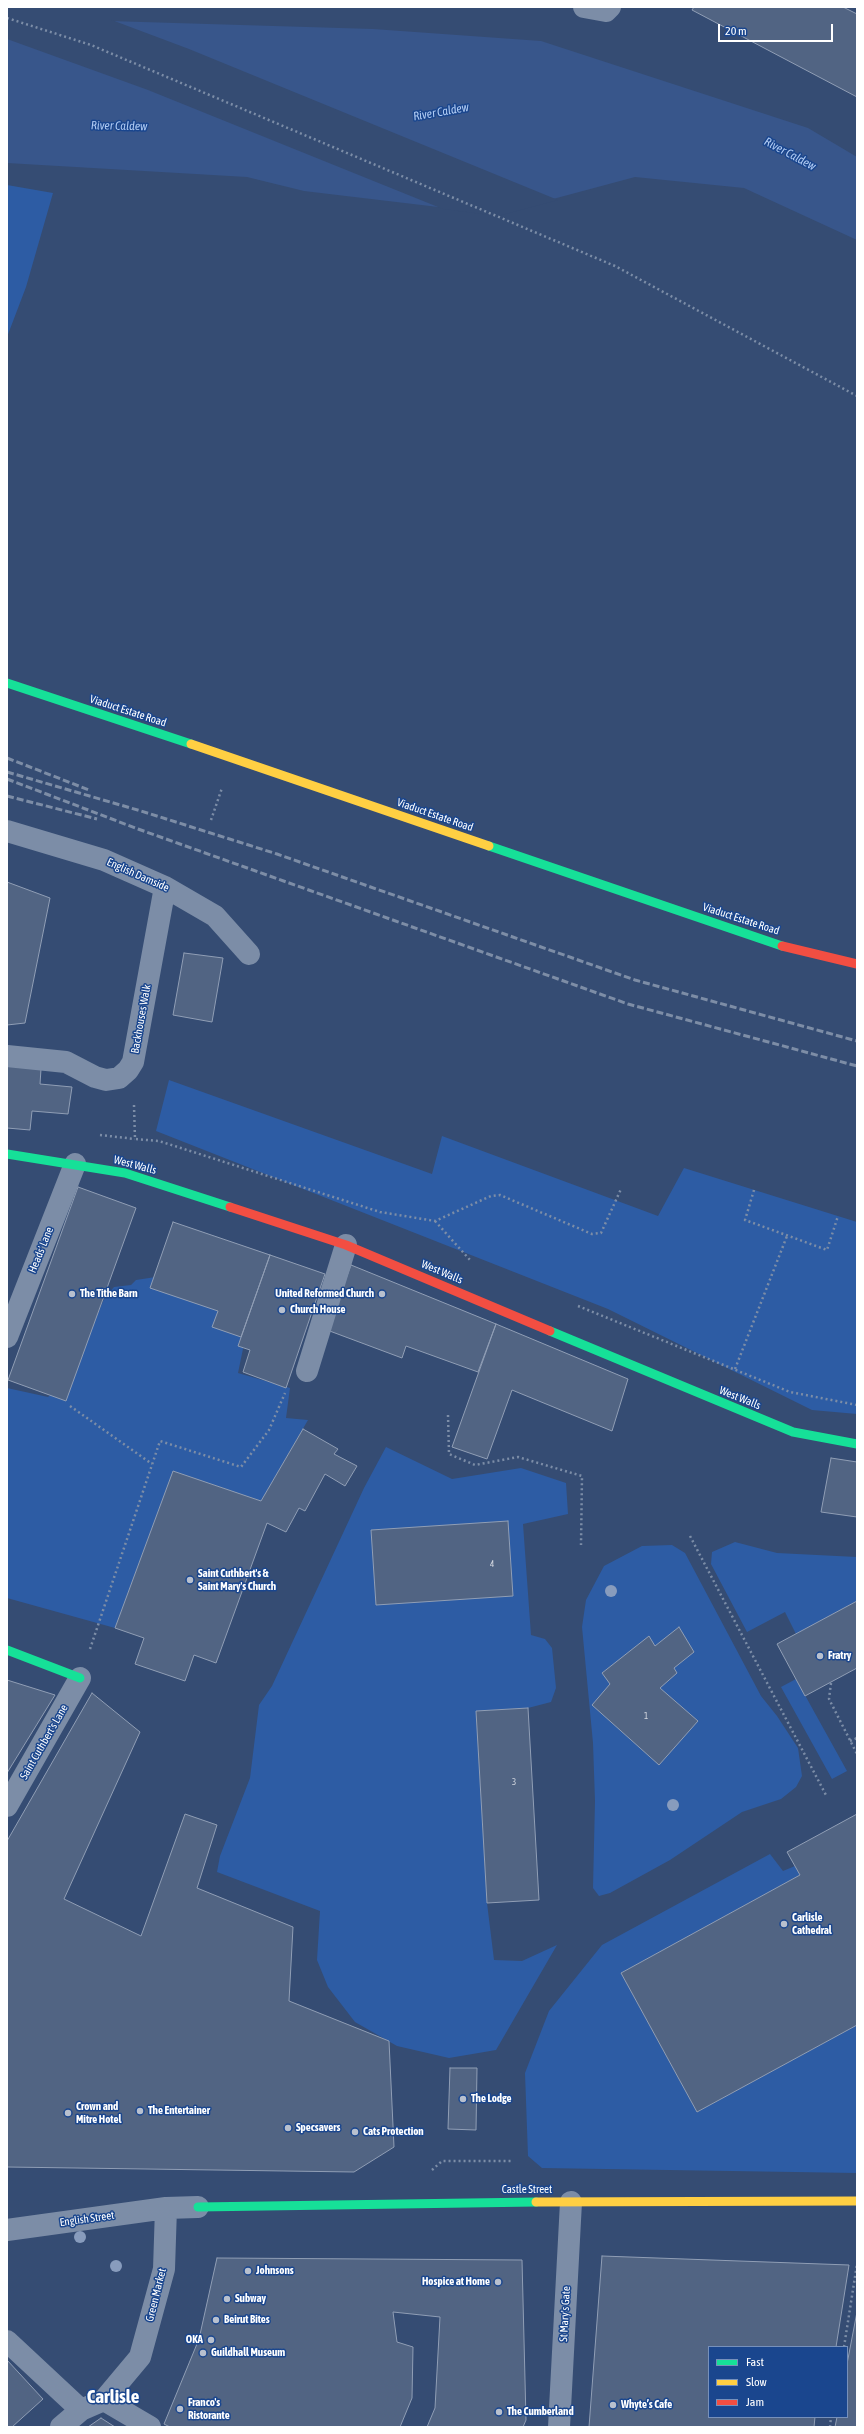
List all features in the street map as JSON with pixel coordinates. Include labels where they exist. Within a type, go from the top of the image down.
[{"type":"street","points":[[584,7],[606,11],[610,7]]},
{"type":"street","name":"Viaduct Estate Road","points":[[7,683],[709,922],[776,944],[857,964]]},
{"type":"street","name":"English Damside","points":[[7,831],[104,860],[165,887],[215,916],[249,954]]},
{"type":"street","name":"Backhouses Walk","points":[[7,1056],[66,1062],[95,1077],[106,1080],[119,1078],[128,1070],[133,1062],[165,887]]},
{"type":"street","name":"West Walls","points":[[7,1154],[125,1173],[346,1245],[793,1432],[857,1444]]},
{"type":"street","name":"Heads' Lane","points":[[7,1337],[75,1164]]},
{"type":"street","points":[[307,1371],[346,1245]]},
{"type":"street","points":[[7,1650],[80,1678]]},
{"type":"street","name":"Saint Cuthbert's Lane","points":[[7,1806],[80,1678]]},
{"type":"street","name":"Castle Street","points":[[198,2207],[571,2202],[857,2201]]},
{"type":"street","name":"St Mary's Gate","points":[[560,2427],[571,2202]]},
{"type":"street","points":[[166,2208],[198,2207]]},
{"type":"street","name":"English Street","points":[[7,2230],[166,2208]]},
{"type":"street","name":"Green Market","points":[[104,2400],[140,2357],[164,2268],[166,2208]]},
{"type":"street","points":[[7,2342],[81,2410]]},
{"type":"street","points":[[61,2427],[81,2410],[104,2400],[150,2427]]},
{"type":"path","points":[[7,18],[91,45],[615,266],[857,396]]},
{"type":"path","points":[[133,1062],[135,1139],[159,1141],[380,1212],[434,1221],[491,1196],[500,1195],[592,1234],[601,1233],[621,1189]]},
{"type":"path","points":[[754,1190],[745,1220],[827,1250],[838,1216]]},
{"type":"path","points":[[434,1221],[468,1260],[475,1263]]},
{"type":"path","points":[[735,1370],[787,1236]]},
{"type":"path","points":[[576,1305],[790,1392],[857,1405]]},
{"type":"path","points":[[80,1678],[160,1441],[242,1467],[269,1430],[288,1388],[307,1371]]},
{"type":"path","points":[[70,1406],[152,1464]]},
{"type":"path","points":[[448,1415],[449,1454],[475,1465],[518,1458],[582,1476],[581,1545]]},
{"type":"path","points":[[690,1536],[827,1797]]},
{"type":"path","points":[[831,1683],[829,1699],[857,1754]]},
{"type":"path","points":[[850,1741],[857,1738]]},
{"type":"path","points":[[844,2346],[857,2264]]},
{"type":"shaded area","points":[[7,185],[53,193],[26,287],[7,337]]},
{"type":"shaded area","points":[[169,1080],[432,1174],[442,1136],[658,1216],[684,1168],[857,1222],[857,1414],[812,1410],[608,1309],[156,1131]]},
{"type":"shaded area","points":[[162,1276],[218,1307],[216,1325],[245,1339],[238,1373],[290,1388],[286,1418],[308,1420],[261,1501],[173,1471],[115,1628],[7,1598],[7,1388],[48,1397],[70,1379],[104,1299],[114,1287],[131,1285],[136,1280]]},
{"type":"shaded area","points":[[386,1447],[452,1479],[521,1468],[566,1483],[568,1514],[523,1524],[531,1635],[545,1639],[552,1648],[556,1688],[551,1702],[528,1708],[476,1711],[487,1903],[494,1960],[522,1961],[557,1945],[496,2050],[449,2058],[397,2046],[355,2022],[328,1987],[317,1960],[320,1911],[217,1872],[220,1856],[250,1778],[259,1705],[272,1686],[364,1488]]},
{"type":"shaded area","points":[[735,1542],[777,1553],[857,1557],[857,1601],[796,1634],[785,1612],[747,1632],[711,1564],[712,1552]]},
{"type":"shaded area","points":[[672,1545],[685,1553],[761,1696],[777,1716],[798,1748],[802,1776],[796,1787],[781,1799],[742,1812],[670,1860],[610,1893],[599,1896],[593,1888],[595,1801],[593,1743],[582,1627],[586,1600],[604,1566],[642,1546]]},
{"type":"shaded area","points":[[796,1679],[847,1771],[832,1779],[781,1687]]},
{"type":"shaded area","points":[[770,1854],[783,1871],[795,1866],[800,1875],[621,1973],[697,2112],[857,2025],[857,2173],[542,2168],[528,2156],[525,2073],[549,2011],[602,1945]]},
{"type":"water","name":"River Caldew","points":[[7,21],[109,21],[373,29],[541,41],[808,128],[857,157],[857,240],[744,188],[635,177],[497,214],[304,191],[247,177],[7,163]]},
{"type":"pier","points":[[7,19],[109,19],[189,49],[558,200],[498,216],[443,209],[148,90],[7,39]]},
{"type":"building","points":[[694,7],[843,7],[857,14],[857,97],[692,10]]},
{"type":"building","points":[[7,882],[50,898],[25,1023],[7,1025]]},
{"type":"building","points":[[184,953],[223,958],[212,1022],[173,1015]]},
{"type":"building","points":[[7,1065],[41,1069],[40,1084],[72,1087],[68,1114],[32,1111],[30,1130],[7,1128]]},
{"type":"building","name":"The Tithe Barn","points":[[78,1187],[136,1208],[66,1401],[8,1380]]},
{"type":"building","points":[[173,1222],[270,1255],[241,1337],[212,1327],[218,1311],[150,1288]]},
{"type":"building","name":"Church House","points":[[270,1255],[325,1274],[286,1388],[243,1372],[250,1350],[238,1346]]},
{"type":"building","name":"United Reformed Church","points":[[351,1265],[496,1324],[478,1372],[406,1346],[402,1358],[327,1330]]},
{"type":"building","points":[[496,1324],[628,1379],[612,1431],[512,1390],[487,1459],[452,1447]]},
{"type":"building","name":"Saint Cuthbert's & Saint Mary's Church","points":[[303,1429],[338,1449],[334,1454],[357,1466],[345,1486],[325,1474],[305,1511],[299,1508],[286,1532],[267,1523],[216,1663],[194,1655],[185,1681],[135,1664],[144,1638],[115,1628],[173,1471],[261,1501]]},
{"type":"building","points":[[831,1458],[857,1462],[857,1517],[821,1512]]},
{"type":"building","points":[[508,1521],[513,1596],[376,1605],[371,1530]]},
{"type":"building","name":"Fratry","points":[[857,1601],[857,1668],[805,1696],[777,1644]]},
{"type":"building","points":[[679,1627],[694,1652],[674,1668],[677,1673],[660,1688],[698,1721],[659,1765],[592,1705],[610,1684],[602,1673],[649,1636],[655,1646]]},
{"type":"building","points":[[7,1680],[55,1695],[7,1773]]},
{"type":"building","points":[[92,1693],[140,1732],[64,1899],[141,1936],[185,1814],[217,1825],[197,1888],[293,1927],[289,2001],[389,2041],[394,2147],[354,2172],[7,2167],[7,1841]]},
{"type":"building","points":[[528,1708],[539,1900],[487,1903],[476,1711]]},
{"type":"building","name":"Carlisle Cathedral","points":[[857,1814],[857,2025],[697,2112],[621,1973],[800,1875],[787,1852]]},
{"type":"building","name":"The Lodge","points":[[450,2068],[477,2068],[476,2130],[448,2129]]},
{"type":"building","points":[[602,2256],[849,2265],[836,2346],[708,2346],[708,2418],[815,2418],[814,2427],[589,2427]]},
{"type":"building","points":[[217,2258],[522,2260],[526,2420],[523,2427],[427,2427],[435,2408],[440,2317],[393,2312],[397,2342],[413,2347],[412,2398],[400,2427],[170,2427],[164,2424],[199,2339]]},
{"type":"building","points":[[857,2312],[857,2427],[835,2427],[837,2418],[848,2418],[848,2359]]},
{"type":"building","points":[[7,2360],[43,2399],[12,2427],[7,2427]]},
{"type":"building","points":[[101,2418],[115,2427],[88,2427]]},
{"type":"railway","points":[[7,758],[89,790]]},
{"type":"railway","points":[[7,772],[141,811],[277,854],[635,980],[857,1041]]},
{"type":"railway","points":[[7,779],[138,829],[628,1004],[857,1066]]},
{"type":"railway","points":[[7,796],[97,819]]},
{"type":"traffic: fast","points":[[7,683],[191,744]]},
{"type":"traffic: fast","points":[[489,846],[782,946]]},
{"type":"traffic: fast","points":[[7,1154],[125,1173],[230,1207]]},
{"type":"traffic: fast","points":[[550,1331],[793,1432],[857,1444]]},
{"type":"traffic: fast","points":[[7,1650],[80,1678]]},
{"type":"traffic: fast","points":[[198,2207],[536,2202]]},
{"type":"traffic: slow","points":[[191,744],[489,846]]},
{"type":"traffic: slow","points":[[536,2202],[857,2201]]},
{"type":"traffic: jam","points":[[782,946],[857,964]]},
{"type":"traffic: jam","points":[[230,1207],[346,1245],[550,1331]]},
{"type":"place","name":"The Tithe Barn","points":[[72,1294]]},
{"type":"place","name":"United Reformed Church","points":[[382,1294]]},
{"type":"place","name":"Church House","points":[[282,1310]]},
{"type":"place","name":"Saint Cuthbert's & Saint Mary's Church","points":[[190,1580]]},
{"type":"place","name":"Fratry","points":[[820,1656]]},
{"type":"place","name":"Carlisle Cathedral","points":[[784,1924]]},
{"type":"place","name":"The Lodge","points":[[463,2099]]},
{"type":"place","name":"The Entertainer","points":[[140,2111]]},
{"type":"place","name":"Crown and Mitre Hotel","points":[[68,2113]]},
{"type":"place","name":"Specsavers","points":[[288,2128]]},
{"type":"place","name":"Cats Protection","points":[[355,2132]]},
{"type":"place","name":"Johnsons","points":[[248,2271]]},
{"type":"place","name":"Hospice at Home","points":[[498,2282]]},
{"type":"place","name":"Subway","points":[[227,2299]]},
{"type":"place","name":"Beirut Bites","points":[[216,2320]]},
{"type":"place","name":"OKA","points":[[211,2340]]},
{"type":"place","name":"Guildhall Museum","points":[[203,2353]]},
{"type":"place","name":"Whyte’s Cafe","points":[[613,2405]]},
{"type":"place","name":"Franco's Ristorante","points":[[180,2409]]},
{"type":"place","name":"The Cumberland","points":[[499,2412]]},
{"type":"district","name":"Carlisle","points":[[113,2397]]}]
